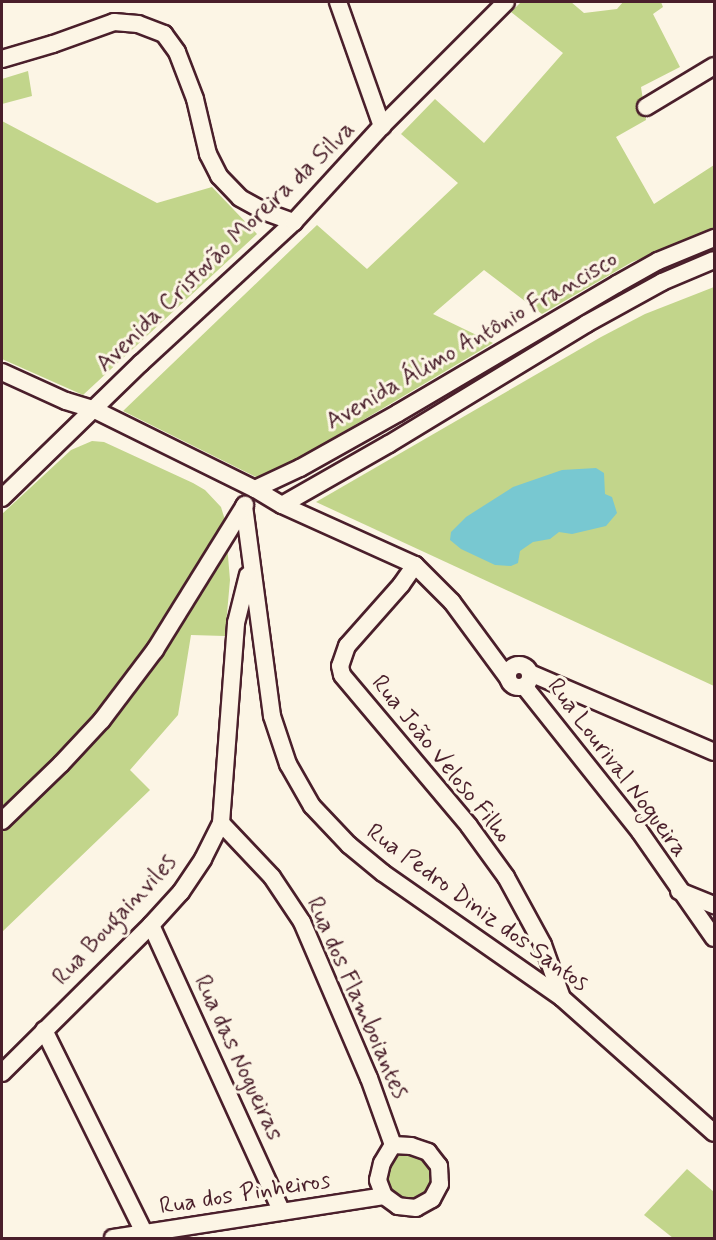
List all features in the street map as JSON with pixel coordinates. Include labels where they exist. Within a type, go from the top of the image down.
[{"type":"street","points":[[338,2],[382,126]]},
{"type":"street","name":"Avenida Cristovão Moreira da Silva","points":[[2,498],[141,363],[294,222],[382,126],[506,2]]},
{"type":"street","points":[[2,59],[114,22],[138,24],[164,34],[181,62],[195,99],[208,154],[219,176],[240,198],[263,211],[294,222]]},
{"type":"street","points":[[646,107],[714,66]]},
{"type":"street","name":"Avenida Álimo Antônio Francisco","points":[[255,489],[300,468],[388,419],[658,261],[714,238]]},
{"type":"street","name":"Avenida Álimo Antônio Francisco","points":[[282,505],[388,444],[586,324],[662,282],[714,260]]},
{"type":"street","points":[[2,372],[66,401],[95,410],[255,489],[282,505],[415,564],[452,603],[513,685],[525,674]]},
{"type":"street","points":[[2,821],[61,764],[102,720],[155,650],[255,489]]},
{"type":"street","name":"Rua Pedro Diniz dos Santos","points":[[244,507],[272,716],[288,764],[312,806],[349,845],[383,873],[562,998],[714,1133]]},
{"type":"street","name":"Rua João Veloso Filho","points":[[415,564],[401,585],[347,645],[340,666],[342,675],[469,826],[506,877],[543,945],[562,998]]},
{"type":"street","name":"Rua Bougainviles","points":[[2,1073],[151,925],[180,892],[197,867],[221,823],[236,623],[251,566]]},
{"type":"street","points":[[477,638],[525,674],[714,752]]},
{"type":"street","name":"Rua Lourival Nogueira","points":[[525,674],[714,938]]},
{"type":"street","name":"Rua dos Flamboiantes","points":[[221,823],[272,877],[302,922],[369,1078],[393,1145]]},
{"type":"street","points":[[679,891],[714,905]]},
{"type":"street","name":"Rua das Nogueiras","points":[[151,925],[282,1212]]},
{"type":"street","points":[[44,1029],[145,1234]]},
{"type":"street","points":[[393,1145],[411,1146],[428,1152],[439,1166],[440,1184],[432,1199],[416,1208],[398,1206],[384,1196],[378,1180],[382,1162],[393,1145]]},
{"type":"street","name":"Rua dos Pinheiros","points":[[113,1239],[384,1196]]},
{"type":"green space","points":[[521,2],[571,2],[584,13],[617,9],[623,2],[661,2],[663,7],[653,14],[680,67],[641,87],[646,120],[616,137],[654,204],[714,165],[714,231],[632,262],[542,314],[484,270],[433,314],[493,343],[262,480],[123,411],[317,225],[367,269],[458,183],[401,134],[435,99],[484,143],[563,53],[511,12]]},
{"type":"green space","points":[[28,71],[32,96],[2,104],[2,79]]},
{"type":"green space","points":[[2,121],[157,203],[212,187],[257,234],[83,395],[2,359]]},
{"type":"green space","points":[[714,287],[714,686],[316,502],[601,337],[645,314]]},
{"type":"green space","points":[[92,441],[104,442],[193,483],[205,490],[221,507],[225,520],[230,580],[225,636],[191,635],[178,715],[130,770],[150,790],[2,932],[2,514],[71,450]]},
{"type":"green space","points":[[404,1153],[414,1153],[429,1163],[433,1177],[429,1191],[423,1197],[414,1201],[404,1201],[389,1191],[385,1182],[385,1172],[395,1157]]},
{"type":"green space","points":[[687,1169],[714,1192],[714,1238],[673,1238],[644,1215]]},
{"type":"water","points":[[596,468],[604,473],[605,494],[612,497],[617,513],[606,526],[572,534],[559,532],[550,539],[533,542],[520,551],[518,563],[511,566],[495,565],[461,549],[450,540],[451,532],[466,517],[513,487],[562,470]]}]
